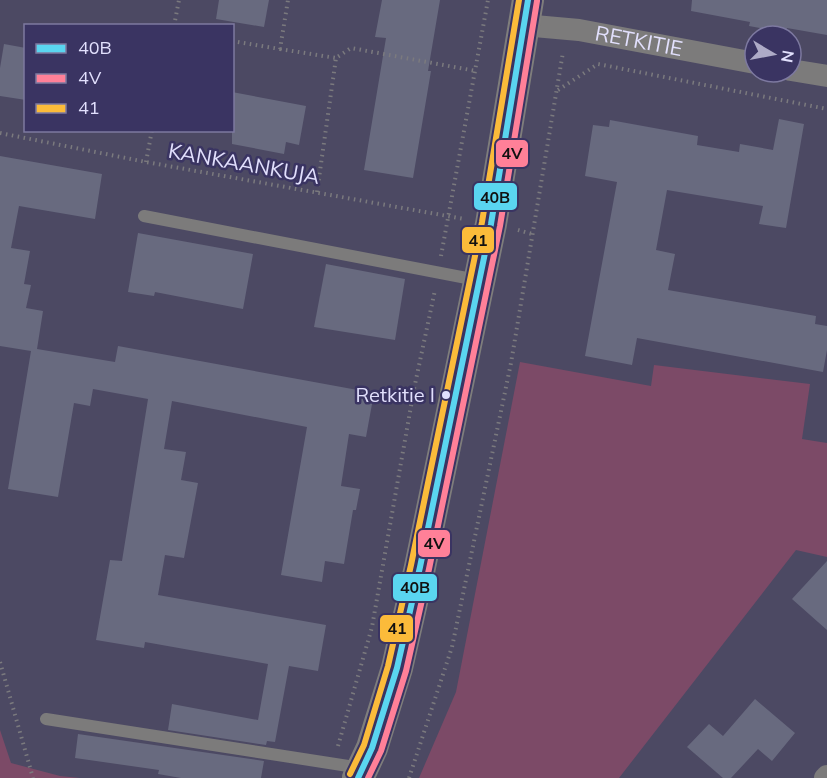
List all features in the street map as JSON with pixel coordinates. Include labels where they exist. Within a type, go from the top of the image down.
[{"type":"main road","points":[[360,773],[372,748],[397,668],[420,567],[491,224],[525,12]]},
{"type":"street","name":"RETKITIE","points":[[525,12],[566,28],[743,61]]},
{"type":"street","points":[[803,72],[827,76]]},
{"type":"lane","points":[[144,216],[479,281]]},
{"type":"lane","points":[[46,718],[330,763],[360,773]]},
{"type":"path","points":[[174,24],[179,0]]},
{"type":"path","points":[[280,49],[288,0]]},
{"type":"path","points":[[330,763],[336,752],[372,627],[414,388],[439,273],[488,0]]},
{"type":"path","points":[[409,778],[452,647],[511,363],[558,90],[566,28]]},
{"type":"path","points":[[234,41],[336,58],[351,48],[476,70]]},
{"type":"path","points":[[317,192],[336,58]]},
{"type":"path","points":[[558,90],[598,64],[827,109]]},
{"type":"path","points":[[146,162],[152,132]]},
{"type":"path","name":"KANKAANKUJA","points":[[0,133],[146,162],[448,215]]},
{"type":"path","points":[[0,662],[33,778]]},
{"type":"shaded area","points":[[520,362],[651,386],[654,365],[810,384],[802,439],[827,443],[827,557],[796,550],[619,778],[419,778],[456,692]]},
{"type":"shaded area","points":[[0,730],[11,763],[60,776],[80,778],[0,778]]},
{"type":"building","points":[[219,0],[269,0],[264,27],[216,19]]},
{"type":"building","points":[[382,0],[440,0],[413,178],[364,170],[386,38],[375,37]]},
{"type":"building","points":[[692,0],[827,0],[827,35],[803,31],[803,24],[750,24],[750,22],[691,11]]},
{"type":"building","points":[[4,44],[24,48],[24,100],[0,96],[0,68]]},
{"type":"building","points":[[234,92],[306,106],[299,145],[286,142],[284,154],[232,144]]},
{"type":"building","points":[[779,119],[804,124],[786,228],[759,224],[763,206],[667,190],[656,250],[675,254],[668,290],[816,316],[815,324],[827,326],[827,350],[823,372],[637,338],[632,365],[585,356],[617,182],[585,176],[593,125],[609,127],[610,120],[698,136],[697,145],[739,152],[740,144],[773,150]]},
{"type":"building","points":[[0,156],[102,174],[95,219],[19,206],[11,248],[30,251],[24,284],[31,285],[26,308],[43,311],[37,349],[115,362],[118,346],[374,393],[366,437],[349,434],[341,486],[360,489],[356,510],[353,510],[344,564],[325,561],[322,582],[281,575],[307,427],[172,401],[164,449],[186,452],[181,480],[198,483],[184,558],[165,555],[158,595],[326,625],[318,671],[289,666],[275,742],[267,741],[266,745],[168,730],[172,704],[258,720],[268,664],[145,642],[144,648],[96,640],[110,560],[122,561],[148,399],[93,389],[90,406],[74,403],[58,497],[8,489],[31,351],[0,346]]},
{"type":"building","points":[[138,233],[253,254],[243,309],[155,292],[154,296],[128,292]]},
{"type":"building","points":[[326,264],[405,279],[395,340],[314,327]]},
{"type":"building","points":[[827,561],[827,630],[792,599]]},
{"type":"building","points":[[755,699],[795,733],[772,761],[758,749],[731,778],[723,778],[687,747],[709,724],[723,736]]},
{"type":"building","points":[[78,734],[264,761],[261,778],[181,778],[158,774],[159,770],[75,758]]},
{"type":"transit line","name":"41","points":[[350,774],[364,745],[388,666],[411,565],[482,222],[519,0]]},
{"type":"transit line","name":"40B","points":[[358,778],[372,748],[397,668],[420,567],[491,224],[528,0]]},
{"type":"transit line","name":"4V","points":[[368,778],[381,751],[406,671],[429,569],[500,226],[537,1]]},
{"type":"place","name":"Retkitie I","points":[[446,395]]}]
